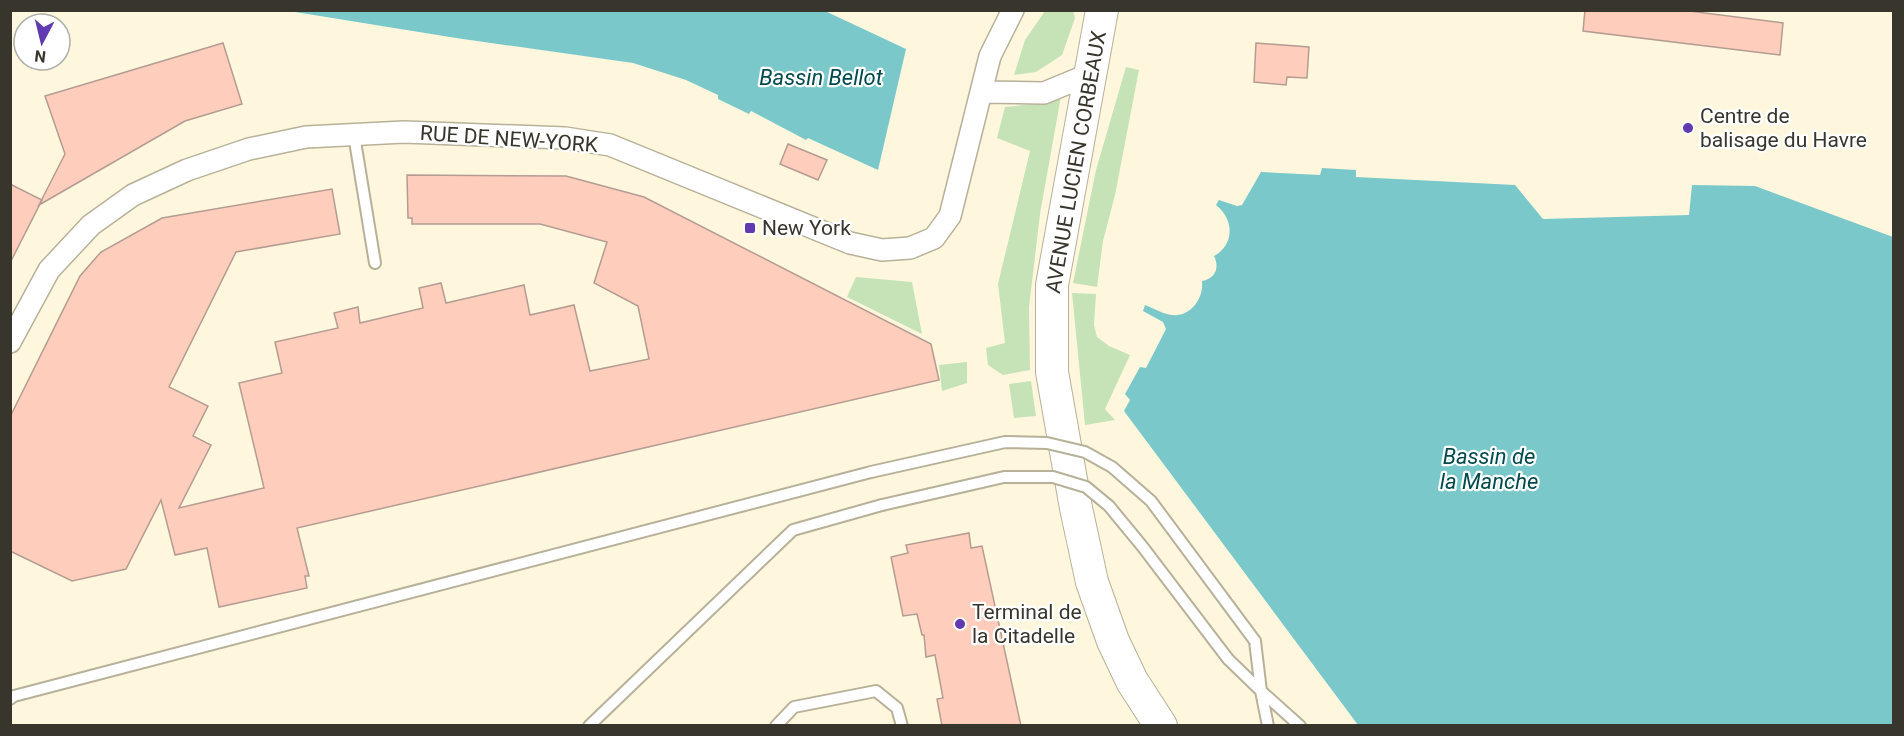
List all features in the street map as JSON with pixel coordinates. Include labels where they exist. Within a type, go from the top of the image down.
[{"type":"main road","name":"AVENUE LUCIEN CORBEAUX","points":[[1102,10],[1052,285],[1053,372],[1076,508],[1092,582],[1113,641],[1132,681],[1161,726]]},
{"type":"street","name":"RUE DE NEW-YORK","points":[[10,342],[50,270],[91,225],[133,195],[187,170],[249,148],[306,137],[404,132],[565,138],[610,145],[850,243],[882,250],[910,248],[934,238],[950,216],[990,56],[1013,10]]},
{"type":"street","points":[[981,92],[1044,93],[1090,74]]},
{"type":"lane","points":[[354,135],[375,263]]},
{"type":"lane","points":[[10,699],[14,696],[871,472],[1005,442],[1047,443],[1085,452],[1112,467],[1151,501],[1255,641],[1268,726]]},
{"type":"lane","points":[[589,726],[793,530],[882,505],[1004,477],[1053,477],[1086,487],[1110,506],[1228,659],[1300,726]]},
{"type":"lane","points":[[776,726],[794,707],[876,691],[897,708],[902,726]]},
{"type":"green space","points":[[1045,11],[1073,11],[1075,18],[1062,55],[1036,72],[1014,75],[1025,40]]},
{"type":"green space","points":[[1126,67],[1139,70],[1115,195],[1103,241],[1097,287],[1073,283],[1096,170]]},
{"type":"green space","points":[[1061,96],[1040,214],[1029,307],[1030,370],[1003,375],[988,365],[986,348],[1005,343],[998,284],[1030,151],[997,138],[1005,107],[1043,103]]},
{"type":"green space","points":[[856,277],[912,282],[922,334],[847,297]]},
{"type":"green space","points":[[1072,293],[1096,294],[1094,325],[1097,337],[1109,346],[1130,355],[1105,409],[1115,420],[1085,425]]},
{"type":"green space","points":[[967,362],[967,383],[942,391],[939,365]]},
{"type":"green space","points":[[1031,381],[1036,416],[1014,418],[1009,384]]},
{"type":"water","name":"Bassin Bellot","points":[[289,11],[825,11],[906,49],[878,170],[808,138],[806,140],[751,111],[749,114],[718,99],[718,95],[686,80],[633,63]]},
{"type":"water","name":"Bassin de la Manche","points":[[1322,168],[1356,170],[1356,177],[1515,185],[1543,219],[1689,215],[1692,185],[1755,186],[1893,237],[1893,725],[1358,725],[1124,411],[1130,400],[1125,394],[1140,367],[1146,368],[1166,329],[1163,322],[1143,311],[1145,305],[1172,315],[1185,313],[1198,300],[1202,281],[1210,278],[1215,272],[1214,256],[1226,245],[1230,231],[1226,217],[1216,205],[1219,200],[1237,206],[1242,205],[1261,172],[1320,175]]},
{"type":"building","points":[[1585,10],[1681,10],[1783,23],[1780,55],[1583,31]]},
{"type":"building","points":[[223,43],[242,104],[185,121],[39,205],[65,154],[45,96]]},
{"type":"building","points":[[1256,43],[1309,47],[1307,78],[1287,77],[1286,85],[1254,82]]},
{"type":"building","points":[[788,144],[827,160],[818,180],[780,164]]},
{"type":"building","points":[[407,175],[566,176],[644,197],[931,344],[939,380],[297,528],[309,576],[305,576],[307,588],[219,607],[207,548],[175,555],[161,500],[126,569],[72,581],[10,551],[10,417],[80,276],[101,252],[162,218],[332,189],[340,234],[236,252],[169,387],[208,406],[193,436],[211,445],[179,508],[264,488],[239,383],[282,373],[275,342],[338,328],[334,313],[358,307],[360,323],[423,308],[419,288],[441,283],[446,303],[524,285],[530,315],[574,305],[590,371],[649,359],[638,306],[594,283],[607,242],[540,224],[412,224],[412,218],[408,218]]},
{"type":"building","points":[[10,184],[42,200],[10,263]]},
{"type":"building","name":"Terminal de la Citadelle","points":[[969,533],[971,548],[982,546],[1021,726],[942,726],[937,699],[943,698],[935,655],[926,657],[924,635],[922,635],[917,614],[903,616],[891,557],[908,553],[906,545]]},
{"type":"place","name":"Centre de balisage du Havre","points":[[1688,128]]},
{"type":"place","name":"New York","points":[[750,228]]},
{"type":"place","name":"Terminal de la Citadelle","points":[[960,624]]}]
